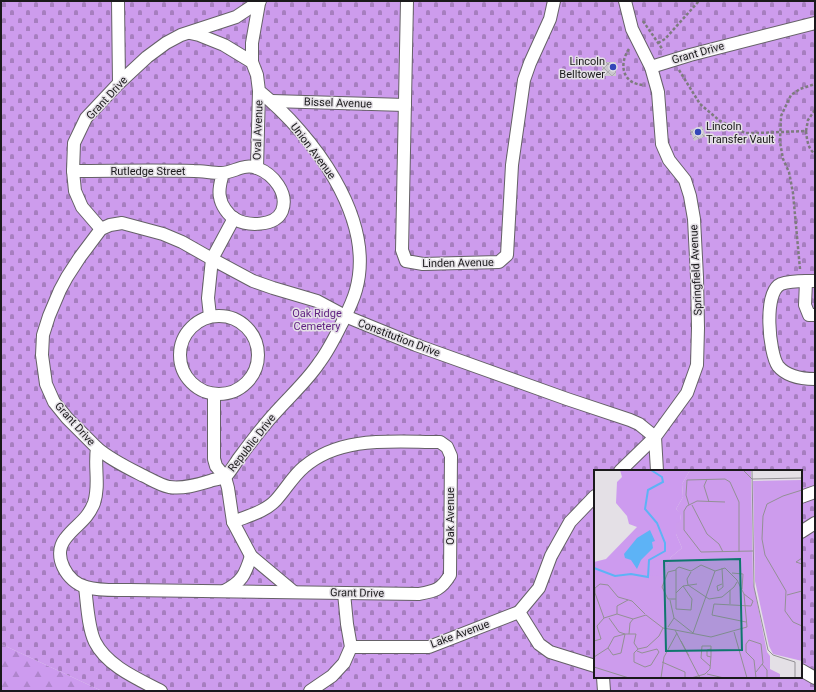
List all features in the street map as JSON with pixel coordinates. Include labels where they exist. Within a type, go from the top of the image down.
[{"type":"lane","points":[[118,1],[119,83]]},
{"type":"lane","name":"Linden Avenue","points":[[407,1],[402,250],[406,261],[423,264],[499,262],[507,255],[512,165],[524,80],[530,62],[550,19],[554,1]]},
{"type":"lane","points":[[625,1],[632,30],[651,67]]},
{"type":"lane","points":[[260,2],[252,43],[252,62],[257,75],[260,91]]},
{"type":"lane","name":"Grant Drive","points":[[260,2],[236,17],[181,35],[166,43],[147,57],[119,83],[86,118],[74,143],[73,171],[75,191],[82,207],[101,229],[80,257],[60,290],[49,316],[44,335],[42,355],[46,384],[54,402],[67,418],[97,448],[95,460],[97,489],[94,503],[89,514],[83,522],[65,538],[61,546],[60,554],[62,564],[68,574],[85,587],[102,589],[419,594],[435,591],[444,584]]},
{"type":"lane","name":"Grant Drive","points":[[651,67],[690,55],[815,23]]},
{"type":"lane","points":[[190,33],[224,45],[252,62]]},
{"type":"lane","name":"Springfield Avenue","points":[[621,470],[655,437],[687,393],[697,365],[697,270],[694,219],[690,196],[685,180],[669,160],[662,144],[658,92],[651,67]]},
{"type":"lane","name":"Union Avenue","points":[[260,91],[272,101],[304,136],[319,156],[344,195],[351,213],[360,251],[360,267],[356,291],[345,316]]},
{"type":"lane","name":"Oval Avenue","points":[[257,168],[260,91]]},
{"type":"lane","name":"Bissel Avenue","points":[[272,101],[405,105]]},
{"type":"lane","name":"Oval Avenue","points":[[222,173],[248,166],[257,168],[280,187],[283,199],[282,211],[277,218],[267,222],[247,222],[234,218]]},
{"type":"lane","name":"Rutledge Street","points":[[73,171],[135,170],[222,173]]},
{"type":"lane","points":[[210,316],[208,298],[212,259],[234,218],[224,207],[219,196],[219,186],[222,173]]},
{"type":"lane","name":"Constitution Drive","points":[[101,229],[110,225],[122,224],[156,232],[182,242],[253,281],[317,301],[345,316],[416,345],[630,420],[639,424],[655,437]]},
{"type":"lane","points":[[815,314],[809,314],[805,305],[807,278],[780,284],[775,290],[771,303],[769,326],[775,359],[778,366],[784,372],[795,377],[815,379]]},
{"type":"lane","points":[[210,316],[232,318],[244,325],[252,335],[257,345],[257,362],[254,372],[244,386],[228,393],[214,395],[199,390],[186,378],[180,365],[179,354],[180,346],[186,333],[197,322],[210,316]]},
{"type":"lane","name":"Republic Drive","points":[[97,448],[106,456],[126,467],[169,487],[186,487],[225,477],[275,413],[319,363],[332,343],[345,316]]},
{"type":"lane","points":[[214,395],[214,459],[216,466],[225,477],[228,488],[232,522],[251,556],[294,592]]},
{"type":"lane","points":[[655,437],[657,470]]},
{"type":"lane","name":"Oak Avenue","points":[[232,522],[262,510],[276,501],[303,467],[331,451],[351,444],[380,442],[440,442],[447,447],[451,456],[450,574],[444,584]]},
{"type":"lane","points":[[802,497],[815,492]]},
{"type":"lane","points":[[594,497],[570,522],[551,556],[539,588],[519,612],[539,644],[550,652],[594,666]]},
{"type":"lane","points":[[802,531],[815,523]]},
{"type":"lane","points":[[222,592],[235,585],[242,578],[251,556]]},
{"type":"lane","points":[[85,587],[94,641],[104,654],[127,673],[161,691]]},
{"type":"lane","points":[[310,691],[332,676],[344,663],[351,647],[344,593]]},
{"type":"lane","name":"Lake Avenue","points":[[351,647],[429,647],[519,612]]},
{"type":"lane","points":[[802,671],[815,678]]},
{"type":"lane","points":[[603,678],[604,691]]},
{"type":"path","points":[[658,42],[665,39],[699,1]]},
{"type":"path","points":[[641,16],[645,25],[663,50]]},
{"type":"path","points":[[638,40],[628,50],[624,58],[623,68],[626,76],[631,82],[638,85],[655,83]]},
{"type":"path","points":[[683,76],[700,104],[720,121],[745,133],[780,134],[806,131]]},
{"type":"path","points":[[807,278],[794,193],[790,172],[783,159],[780,134],[781,116],[791,95],[800,89],[815,84]]},
{"type":"path","points":[[815,110],[808,120],[806,131],[811,152],[815,154]]},
{"type":"green space","name":"Oak Ridge Cemetery","points":[[1,1],[815,1],[815,691],[102,691],[1,644]]},
{"type":"green space","points":[[1,644],[102,691],[1,691]]},
{"type":"building","points":[[602,62],[616,62],[616,76],[602,76]]},
{"type":"building","points":[[702,126],[706,136],[694,141],[690,130]]},
{"type":"place","name":"Lincoln Belltower","points":[[613,67]]},
{"type":"place","name":"Lincoln Transfer Vault","points":[[698,132]]}]
